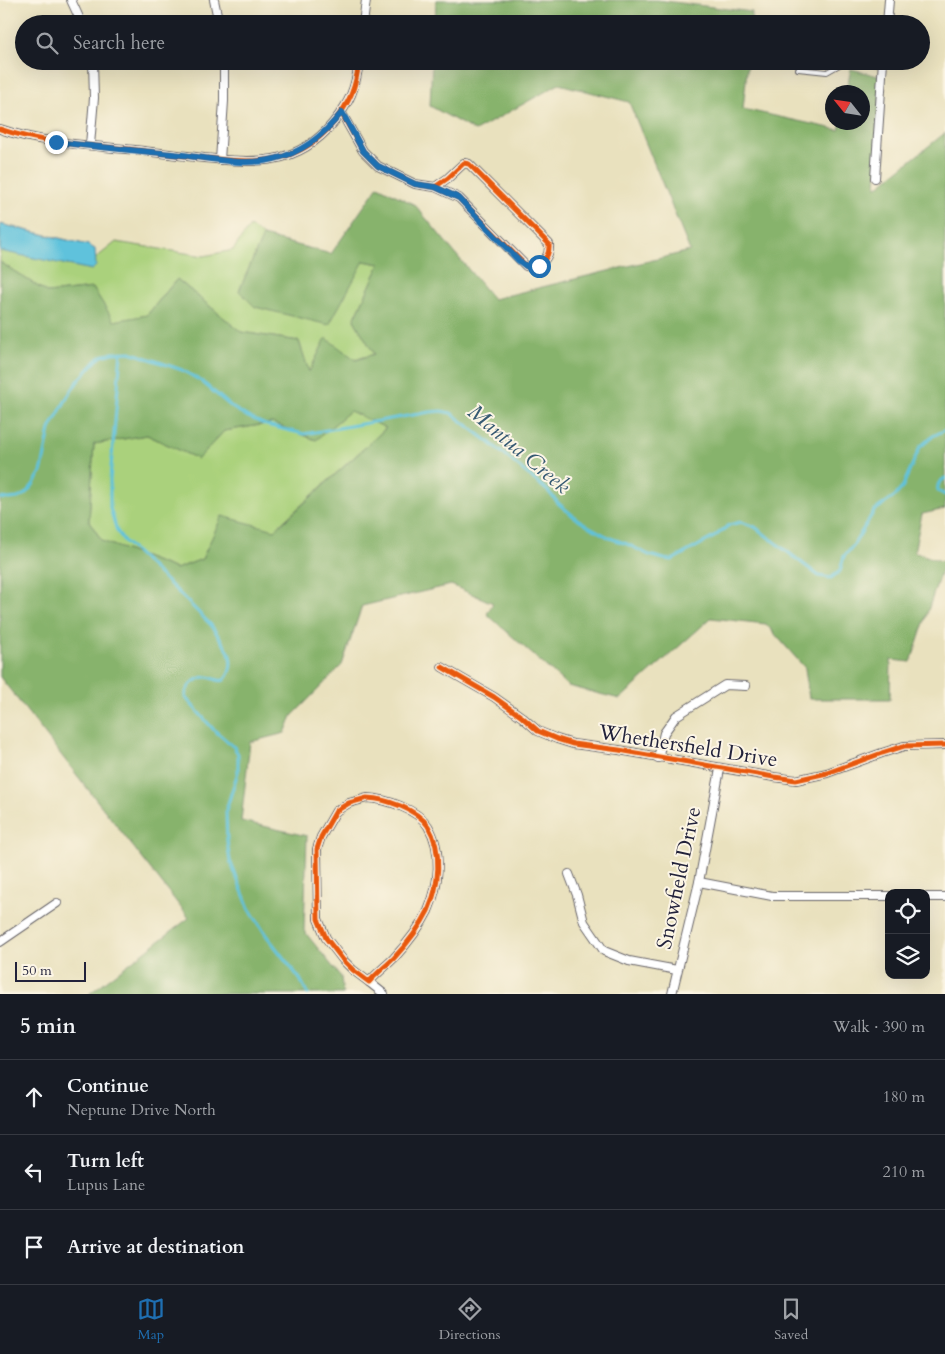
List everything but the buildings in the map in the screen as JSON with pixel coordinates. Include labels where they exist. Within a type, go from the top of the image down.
[{"type":"street","points":[[71,0],[78,15]]},
{"type":"street","points":[[214,0],[217,15]]},
{"type":"street","points":[[364,15],[366,0]]},
{"type":"street","points":[[888,15],[889,0]]},
{"type":"street","points":[[90,145],[94,98],[93,70]]},
{"type":"street","points":[[220,160],[224,70]]},
{"type":"street","points":[[0,129],[38,139],[220,160],[258,162],[287,155],[308,145],[327,130],[348,102],[357,80],[358,70]]},
{"type":"street","points":[[876,178],[883,70]]},
{"type":"street","points":[[342,112],[363,151],[378,166],[415,184],[435,187],[459,198],[526,266],[533,268],[539,266],[547,258],[550,252],[549,244],[469,164],[464,163],[435,187]]},
{"type":"street","name":"Whethersfield Drive","points":[[442,667],[494,697],[538,731],[557,739],[572,744],[720,769],[796,780],[827,773],[904,746],[945,745]]},
{"type":"street","points":[[658,758],[664,733],[676,716],[725,685],[746,686]]},
{"type":"street","name":"Snowfield Drive","points":[[672,994],[700,882],[720,769]]},
{"type":"street","points":[[369,982],[394,958],[428,911],[438,873],[434,843],[428,826],[420,817],[379,798],[367,798],[349,803],[336,811],[321,837],[317,849],[318,919],[326,938],[353,970],[384,994]]},
{"type":"street","points":[[569,874],[584,922],[604,951],[629,961],[677,970]]},
{"type":"street","points":[[700,882],[772,896],[885,896]]},
{"type":"street","points":[[930,897],[945,897]]},
{"type":"street","points":[[0,942],[57,903]]},
{"type":"lane","points":[[812,70],[827,72],[831,70]]},
{"type":"green space","points":[[436,0],[657,0],[752,12],[752,15],[435,15]]},
{"type":"green space","points":[[432,70],[747,70],[743,109],[825,127],[825,130],[870,130],[870,85],[848,85],[851,70],[855,70],[882,77],[876,188],[945,133],[945,509],[922,514],[914,552],[944,562],[911,662],[891,660],[890,699],[809,699],[805,668],[766,624],[711,618],[620,699],[568,686],[487,614],[493,603],[451,585],[362,606],[342,665],[292,716],[285,733],[250,742],[241,821],[307,836],[304,931],[341,977],[343,994],[89,994],[189,918],[0,677],[0,262],[48,293],[93,288],[114,321],[147,315],[177,279],[241,332],[299,341],[309,372],[326,338],[356,360],[374,354],[354,320],[380,264],[364,261],[329,325],[255,307],[239,291],[263,236],[331,254],[378,186],[415,205],[493,299],[690,251],[629,102],[559,84],[475,131],[430,106]],"holes":[[[350,411],[386,428],[275,530],[222,516],[202,559],[176,569],[102,541],[89,521],[94,444],[147,435],[198,459],[224,431],[272,423],[316,440]]]},
{"type":"green space","points":[[0,224],[88,245],[96,258],[116,242],[204,256],[233,250],[250,226],[263,236],[239,291],[364,261],[380,264],[354,320],[375,354],[309,372],[299,341],[241,332],[177,279],[147,315],[114,322],[93,288],[48,293],[0,262]]},
{"type":"green space","points":[[350,410],[386,428],[274,530],[222,517],[202,559],[176,569],[102,541],[89,521],[94,444],[147,435],[198,459],[224,431],[273,423],[316,440]]},
{"type":"water","points":[[0,224],[88,245],[95,249],[96,266],[92,270],[0,251]]},
{"type":"waterway","points":[[121,352],[110,479],[110,508],[117,531],[124,541],[211,625],[229,652],[231,667],[229,674],[224,680],[208,677],[200,678],[187,689],[185,697],[214,730],[234,747],[238,754],[238,772],[226,810],[230,861],[249,908],[266,935],[300,979],[308,994]]},
{"type":"waterway","name":"Mantua Creek","points":[[0,498],[18,498],[25,494],[33,485],[41,472],[50,429],[78,381],[102,356],[130,352],[182,370],[201,381],[233,408],[248,417],[266,425],[304,434],[430,412],[441,411],[451,413],[548,491],[559,504],[577,519],[610,538],[649,555],[672,560],[714,537],[729,525],[741,522],[755,527],[819,576],[831,578],[840,571],[844,556],[853,546],[874,511],[895,496],[902,488],[920,447],[933,436],[945,430]]},
{"type":"waterway","name":"Mantua Creek","points":[[945,478],[939,483],[938,489],[938,491],[945,495]]},
{"type":"cycle path","points":[[0,129],[33,138],[67,143],[222,160],[257,161],[274,159],[290,155],[305,148],[333,123],[351,94],[358,70]]},
{"type":"cycle path","points":[[341,112],[363,151],[378,166],[415,184],[435,187],[459,198],[526,266],[533,268],[546,259],[549,244],[469,164],[464,163],[435,187]]},
{"type":"cycle path","points":[[442,667],[494,697],[538,731],[557,739],[573,744],[619,750],[774,777],[796,780],[827,773],[904,746],[945,745]]},
{"type":"cycle path","points":[[367,798],[383,800],[401,806],[423,820],[433,836],[438,868],[432,901],[421,923],[399,953],[369,982],[343,960],[326,938],[318,919],[317,849],[321,837],[336,811],[349,803],[367,798]]},
{"type":"route","points":[[56,142],[220,160],[258,162],[275,159],[298,151],[318,138],[342,112],[363,151],[378,166],[395,176],[415,184],[435,187],[459,198],[518,260],[526,266],[533,268],[539,266]]}]
